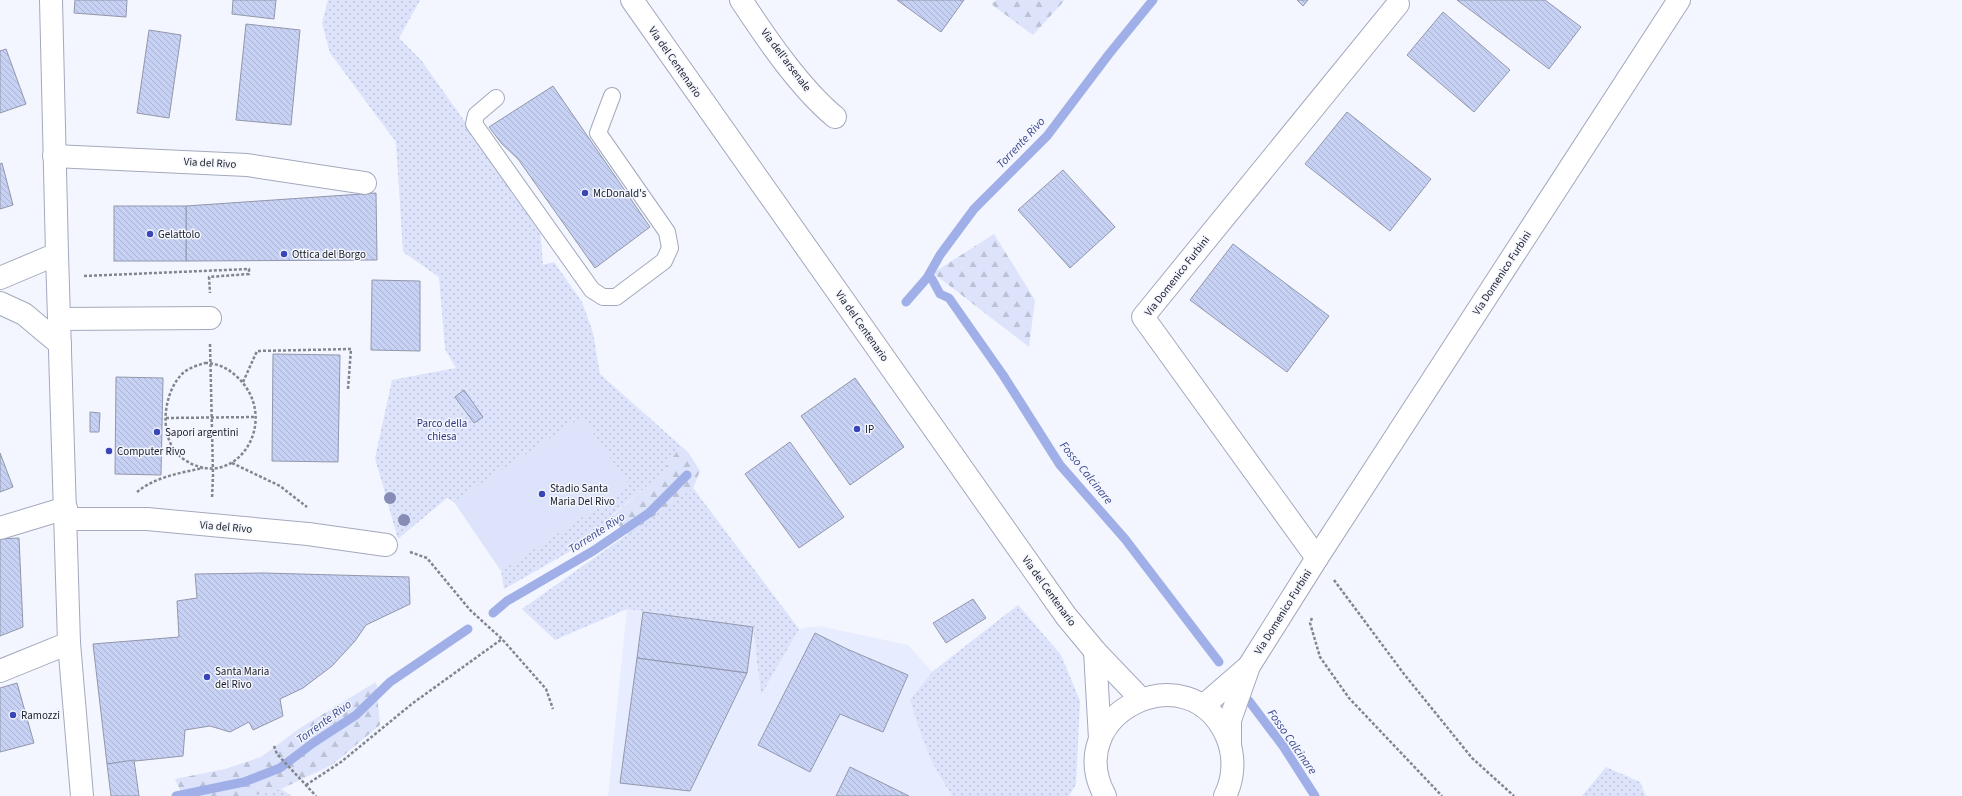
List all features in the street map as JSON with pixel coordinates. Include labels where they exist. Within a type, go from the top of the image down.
[{"type":"street","points":[[51,0],[54,156],[69,643],[82,796]]},
{"type":"street","name":"Via del Centenario","points":[[632,0],[1062,609],[1095,651],[1141,699]]},
{"type":"street","name":"Via dell'arsenale","points":[[741,0],[778,52],[818,103],[835,117]]},
{"type":"street","name":"Via Domenico Furbini","points":[[1249,666],[1671,3]]},
{"type":"street","name":"Via Domenico Furbini","points":[[1317,558],[1143,317],[1398,4]]},
{"type":"street","name":"Via del Rivo","points":[[54,156],[247,165],[365,183]]},
{"type":"street","points":[[0,278],[57,254]]},
{"type":"street","points":[[0,303],[24,314],[60,344]]},
{"type":"street","points":[[59,319],[210,318]]},
{"type":"street","name":"Via del Rivo","points":[[0,528],[66,513],[147,519],[330,537],[386,545]]},
{"type":"street","points":[[0,671],[69,643]]},
{"type":"street","points":[[1095,651],[1100,739],[1097,756],[1097,773],[1101,794]]},
{"type":"street","points":[[1202,706],[1249,666]]},
{"type":"street","points":[[1225,796],[1232,778],[1233,760],[1230,743],[1230,720],[1249,666]]},
{"type":"street","points":[[1100,739],[1124,708],[1141,699],[1157,695],[1188,699],[1202,706],[1219,723],[1230,743]]},
{"type":"lane","points":[[496,98],[476,115],[474,124],[592,290],[604,296],[616,297],[664,261],[670,248],[667,232],[598,133],[612,96]]},
{"type":"path","points":[[82,276],[249,268],[249,274],[209,277],[212,481]]},
{"type":"path","points":[[243,382],[257,350],[351,349],[348,388]]},
{"type":"path","points":[[135,493],[144,486],[164,478],[203,468],[222,467],[232,463],[243,454],[252,439],[256,408],[252,395],[243,382],[227,369],[211,363],[195,366],[183,373],[173,386],[169,395],[166,418],[170,443],[177,454],[189,463],[203,468]]},
{"type":"path","points":[[166,418],[256,417]]},
{"type":"path","points":[[232,463],[280,486],[298,499],[314,513],[330,537]]},
{"type":"path","points":[[386,545],[427,558],[470,610],[502,638],[546,689],[553,709]]},
{"type":"path","points":[[1317,558],[1404,674],[1472,758],[1514,796]]},
{"type":"path","points":[[1312,616],[1310,623],[1320,657],[1349,698],[1442,796]]},
{"type":"path","points":[[306,785],[341,762],[413,703],[502,638]]},
{"type":"path","points":[[274,746],[277,754],[294,775],[316,796]]},
{"type":"shaded area","points":[[627,609],[753,627],[761,695],[799,629],[819,626],[908,645],[932,672],[910,700],[942,782],[953,796],[608,796]]},
{"type":"green space","name":"Parco della chiesa","points":[[328,0],[420,0],[399,38],[421,60],[540,227],[543,265],[554,262],[582,302],[593,333],[600,374],[681,446],[659,476],[611,516],[618,524],[504,589],[501,571],[629,486],[582,417],[454,502],[447,498],[398,539],[375,458],[392,380],[456,368],[445,349],[439,277],[403,252],[396,142],[330,53],[322,23]]},
{"type":"green space","points":[[996,0],[1065,0],[1033,35],[991,4]]},
{"type":"green space","points":[[994,234],[1035,300],[1029,347],[933,273]]},
{"type":"green space","name":"Stadio Santa Maria Del Rivo","points":[[582,417],[629,486],[501,571],[454,502]]},
{"type":"green space","points":[[681,446],[688,452],[700,471],[693,488],[628,535],[611,517],[659,476]]},
{"type":"green space","points":[[693,488],[799,629],[761,695],[753,627],[627,609],[555,640],[522,609]]},
{"type":"green space","points":[[1018,605],[1061,655],[1080,701],[1076,784],[1069,796],[953,796],[938,774],[932,762],[922,738],[910,700],[932,672]]},
{"type":"green space","points":[[376,682],[380,725],[332,765],[281,789],[248,796],[183,796],[175,779],[225,769],[261,757],[300,728]]},
{"type":"green space","points":[[1606,767],[1640,782],[1646,796],[1582,796]]},
{"type":"green space","points":[[281,789],[292,796],[248,796]]},
{"type":"building","points":[[75,0],[127,0],[126,17],[74,13]]},
{"type":"building","points":[[233,0],[276,0],[274,19],[232,14]]},
{"type":"building","points":[[897,0],[964,0],[941,32]]},
{"type":"building","points":[[1297,0],[1308,0],[1303,6]]},
{"type":"building","points":[[1457,0],[1545,0],[1581,27],[1549,69]]},
{"type":"building","points":[[1443,12],[1510,70],[1474,112],[1407,55]]},
{"type":"building","points":[[246,24],[300,30],[291,125],[236,120]]},
{"type":"building","points":[[149,30],[181,35],[169,118],[137,113]]},
{"type":"building","points":[[6,49],[26,104],[0,113],[0,51]]},
{"type":"building","name":"McDonald's","points":[[553,86],[650,227],[595,268],[518,159],[502,144],[489,127]]},
{"type":"building","points":[[1347,112],[1431,179],[1390,231],[1305,164]]},
{"type":"building","points":[[2,163],[13,205],[0,209],[0,164]]},
{"type":"building","points":[[1063,170],[1115,227],[1070,268],[1018,210]]},
{"type":"building","points":[[376,193],[377,260],[186,261],[186,206]]},
{"type":"building","name":"Gelattolo","points":[[114,206],[186,206],[186,261],[114,261]]},
{"type":"building","points":[[1233,244],[1329,316],[1287,372],[1190,300]]},
{"type":"building","points":[[372,280],[420,281],[420,351],[371,350]]},
{"type":"building","points":[[273,354],[340,355],[338,462],[272,461]]},
{"type":"building","points":[[116,377],[163,378],[161,475],[115,474]]},
{"type":"building","points":[[855,378],[904,447],[850,485],[801,416]]},
{"type":"building","points":[[464,390],[483,417],[474,423],[455,397]]},
{"type":"building","points":[[90,412],[100,413],[99,432],[90,432]]},
{"type":"building","points":[[790,442],[844,517],[799,548],[745,474]]},
{"type":"building","points":[[0,453],[13,487],[0,492]]},
{"type":"building","points":[[19,538],[23,627],[0,636],[0,539]]},
{"type":"building","name":"Santa Maria del Rivo","points":[[264,573],[409,577],[410,604],[366,625],[355,641],[332,666],[303,688],[280,699],[283,716],[253,730],[249,722],[230,732],[210,726],[185,730],[183,756],[107,764],[93,644],[179,637],[177,601],[197,598],[195,574]]},
{"type":"building","points":[[973,599],[986,618],[946,643],[933,623]]},
{"type":"building","points":[[643,612],[753,627],[747,673],[637,658]]},
{"type":"building","points":[[815,633],[847,649],[908,675],[883,732],[840,714],[810,772],[758,745]]},
{"type":"building","points":[[637,658],[747,673],[690,791],[620,783]]},
{"type":"building","name":"Ramozzi","points":[[17,683],[34,743],[0,752],[0,688]]},
{"type":"building","points":[[134,760],[139,796],[111,796],[107,764]]},
{"type":"building","points":[[850,767],[909,796],[836,796]]},
{"type":"waterway","name":"Torrente Rivo","points":[[906,302],[927,278],[940,255],[974,209],[1047,136],[1109,54],[1153,0]]},
{"type":"waterway","name":"Fosso Calcinare","points":[[927,278],[932,279],[940,294],[949,298],[1003,375],[1060,465],[1125,539],[1219,662]]},
{"type":"waterway","name":"Torrente Rivo","points":[[493,613],[507,601],[593,551],[649,513],[687,475]]},
{"type":"waterway","name":"Torrente Rivo","points":[[176,796],[244,782],[280,768],[313,743],[356,715],[390,682],[468,629]]},
{"type":"waterway","name":"Fosso Calcinare","points":[[1249,701],[1283,746],[1315,796]]},
{"type":"place","name":"McDonald's","points":[[585,193]]},
{"type":"place","name":"Gelattolo","points":[[150,234]]},
{"type":"place","name":"Ottica del Borgo","points":[[284,254]]},
{"type":"place","name":"IP","points":[[857,429]]},
{"type":"place","name":"Sapori argentini","points":[[157,432]]},
{"type":"place","name":"Computer Rivo","points":[[109,451]]},
{"type":"place","name":"Stadio Santa Maria Del Rivo","points":[[542,494]]},
{"type":"place","name":"Santa Maria del Rivo","points":[[207,677]]},
{"type":"place","name":"Ramozzi","points":[[13,715]]}]
